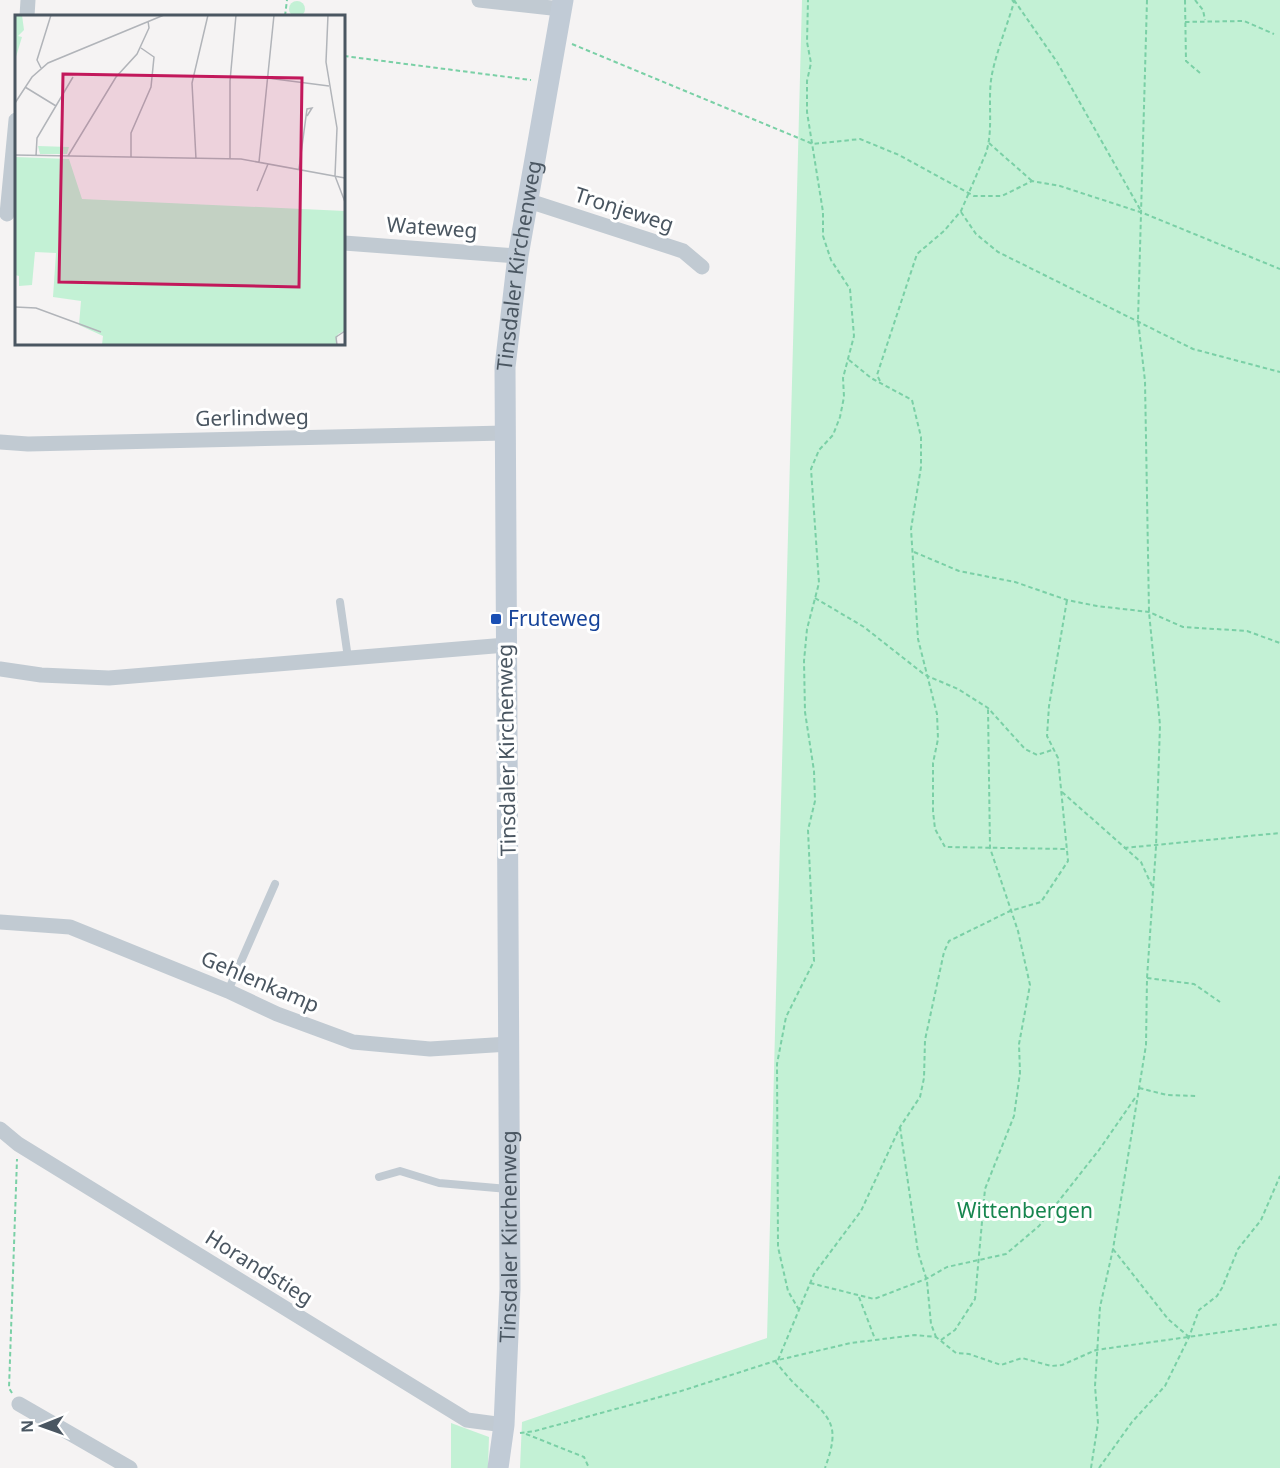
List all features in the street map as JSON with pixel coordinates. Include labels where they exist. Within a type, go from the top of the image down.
[{"type":"street","points":[[27,15],[28,0]]},
{"type":"street","points":[[479,0],[562,5]]},
{"type":"street","name":"Tinsdaler Kirchenweg","points":[[498,1468],[510,1430],[505,367],[518,256],[562,5]]},
{"type":"street","points":[[8,214],[15,132]]},
{"type":"street","name":"Tronjeweg","points":[[529,201],[682,251],[702,267]]},
{"type":"street","name":"Wateweg","points":[[345,243],[518,256]]},
{"type":"street","name":"Gerlindweg","points":[[0,442],[28,444],[505,433]]},
{"type":"street","points":[[0,669],[41,675],[108,678],[348,660],[506,645]]},
{"type":"street","name":"Gehlenkamp","points":[[0,922],[70,927],[228,990],[277,1014],[353,1042],[430,1049],[509,1044]]},
{"type":"street","name":"Horandstieg","points":[[0,1129],[18,1144],[467,1420],[510,1430]]},
{"type":"street","points":[[19,1404],[130,1468]]},
{"type":"lane","points":[[340,602],[348,660]]},
{"type":"lane","points":[[228,990],[275,884]]},
{"type":"lane","points":[[379,1177],[400,1171],[439,1183],[510,1189]]},
{"type":"path","points":[[285,15],[287,0]]},
{"type":"path","points":[[799,1310],[788,1291],[778,1247],[776,1083],[778,1050],[786,1017],[814,961],[808,830],[814,801],[814,771],[805,712],[804,661],[807,629],[819,583],[811,469],[819,450],[833,435],[840,417],[844,397],[843,378],[854,336],[850,289],[831,261],[823,236],[813,144],[807,112],[807,81],[811,63],[807,42],[808,0]]},
{"type":"path","points":[[1091,1468],[1098,1423],[1095,1386],[1100,1307],[1113,1249],[1146,1045],[1147,978],[1156,847],[1160,725],[1149,612],[1145,381],[1138,320],[1148,0]]},
{"type":"path","points":[[1185,0],[1186,61],[1200,73]]},
{"type":"path","points":[[1195,0],[1203,10],[1205,20]]},
{"type":"path","points":[[1013,1],[1057,62],[1143,213]]},
{"type":"path","points":[[882,384],[877,375],[917,254],[944,231],[961,211],[989,143],[992,74],[1013,1]]},
{"type":"path","points":[[1185,22],[1205,20],[1251,22],[1274,34]]},
{"type":"path","points":[[556,37],[813,144],[860,139],[899,155],[968,193],[981,197],[1002,196],[1032,181]]},
{"type":"path","points":[[345,56],[548,82]]},
{"type":"path","points":[[989,143],[1032,181],[1060,186],[1143,213],[1280,269]]},
{"type":"path","points":[[961,211],[976,234],[998,252],[1193,349],[1280,372]]},
{"type":"path","points":[[849,360],[882,384],[912,400],[919,423],[921,467],[911,529],[918,639],[939,726],[933,763],[935,829],[945,847],[1068,849]]},
{"type":"path","points":[[914,552],[958,571],[1015,582],[1067,600],[1149,612],[1184,627],[1247,631],[1280,643]]},
{"type":"path","points":[[814,598],[864,627],[925,675],[958,689],[988,708],[1025,749],[1037,755],[1053,750]]},
{"type":"path","points":[[776,1360],[810,1282],[861,1212],[900,1127],[920,1097],[924,1078],[925,1040],[945,946],[949,941],[1010,911],[1041,902],[1065,867],[1068,849],[1058,758],[1047,736],[1047,721],[1067,600]]},
{"type":"path","points":[[941,1340],[955,1330],[975,1299],[985,1189],[1014,1116],[1020,1073],[1019,1044],[1030,985],[1018,931],[990,848],[988,708]]},
{"type":"path","points":[[1062,792],[1141,862],[1153,890]]},
{"type":"path","points":[[1124,848],[1156,847],[1184,841],[1280,834]]},
{"type":"path","points":[[1147,978],[1194,984],[1220,1002]]},
{"type":"path","points":[[1138,1088],[1167,1095],[1197,1096]]},
{"type":"path","points":[[810,1282],[859,1297],[874,1299],[927,1279],[947,1267],[965,1265],[979,1259],[1006,1254],[1039,1226],[1099,1150],[1137,1095]]},
{"type":"path","points":[[900,1127],[918,1252],[927,1279],[931,1324],[936,1336],[956,1353],[969,1354],[1001,1365],[1022,1358],[1052,1366],[1062,1365],[1096,1350],[1243,1327],[1280,1324]]},
{"type":"path","points":[[18,1144],[9,1388],[19,1404]]},
{"type":"path","points":[[1099,1468],[1132,1422],[1165,1386],[1189,1337],[1199,1310],[1217,1296],[1222,1288],[1238,1249],[1268,1207],[1280,1176]]},
{"type":"path","points":[[1113,1249],[1168,1319],[1189,1337]]},
{"type":"path","points":[[859,1297],[876,1340]]},
{"type":"path","points":[[510,1430],[678,1392],[776,1360],[851,1343],[915,1335],[936,1336]]},
{"type":"path","points":[[776,1360],[797,1387],[824,1410],[833,1428],[833,1445],[825,1468]]},
{"type":"path","points":[[510,1430],[584,1457],[589,1468]]},
{"type":"green space","name":"Wittenbergen","points":[[802,0],[1280,0],[1280,1468],[520,1468],[522,1422],[767,1338]]},
{"type":"green space","points":[[297,1],[304,6],[304,12],[301,15],[293,15],[289,9]]},
{"type":"green space","points":[[451,1423],[489,1437],[488,1468],[451,1468]]},
{"type":"place","name":"Fruteweg","points":[[496,619]]}]
